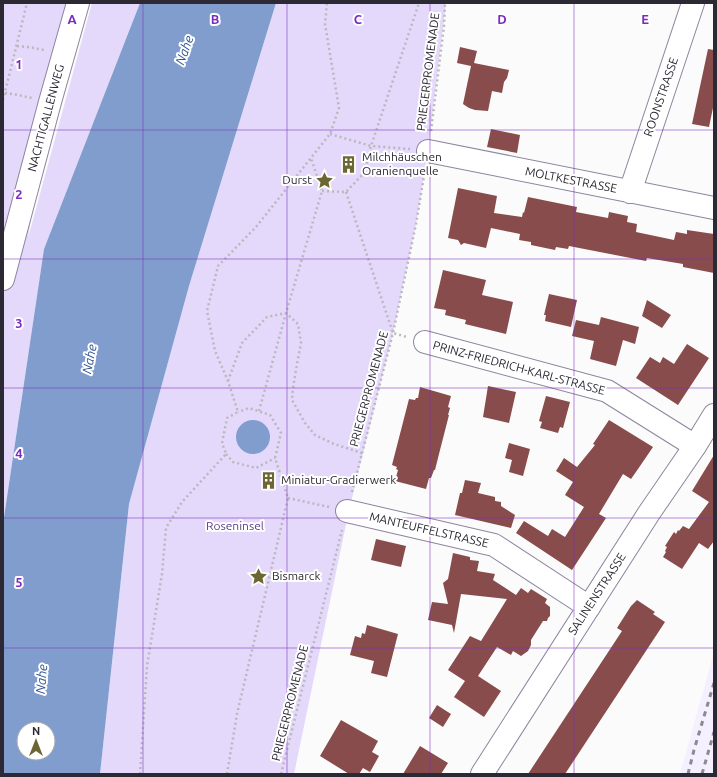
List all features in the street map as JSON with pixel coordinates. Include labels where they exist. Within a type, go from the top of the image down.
[{"type":"street","name":"NACHTIGALLENWEG","points":[[3,279],[78,3]]},
{"type":"street","name":"ROONSTRASSE","points":[[630,192],[693,3]]},
{"type":"street","name":"MOLTKESTRASSE","points":[[428,151],[714,208]]},
{"type":"street","name":"PRINZ-FRIEDRICH-KARL-STRASSE","points":[[425,342],[608,391],[695,446]]},
{"type":"street","name":"SALINENSTRASSE","points":[[482,774],[649,513],[695,446],[714,415]]},
{"type":"street","name":"MANTEUFFELSTRASSE","points":[[347,511],[494,545],[576,597],[589,607]]},
{"type":"path","points":[[3,100],[27,3]]},
{"type":"path","points":[[238,412],[228,381],[215,351],[206,312],[218,266],[256,227],[330,134],[339,108],[325,24],[327,3]]},
{"type":"path","points":[[322,191],[346,192],[364,173],[371,146],[419,3]]},
{"type":"path","name":"PRIEGERPROMENADE","points":[[281,774],[393,334],[416,224],[428,151],[444,26],[445,3]]},
{"type":"path","points":[[17,46],[47,51]]},
{"type":"path","points":[[5,93],[35,99]]},
{"type":"path","points":[[330,134],[371,146],[428,151]]},
{"type":"path","points":[[259,412],[322,191],[311,158]]},
{"type":"path","points":[[346,192],[393,334]]},
{"type":"path","points":[[228,381],[242,343],[268,317],[286,313]]},
{"type":"path","points":[[286,313],[298,324],[301,342],[296,364],[292,400],[304,423],[315,435],[334,444],[362,453]]},
{"type":"path","points":[[227,774],[236,714],[288,498],[275,458],[281,433],[270,415],[249,408],[227,418],[222,442],[226,454],[233,462],[256,468],[275,458]]},
{"type":"path","points":[[140,774],[147,666],[162,574],[166,528],[182,502],[226,454]]},
{"type":"path","points":[[288,498],[347,511]]},
{"type":"shaded area","points":[[714,652],[713,774],[680,774]]},
{"type":"green space","points":[[3,3],[78,3],[50,102],[28,238],[92,3],[140,3],[44,249],[3,524]]},
{"type":"green space","name":"Roseninsel","points":[[276,3],[446,3],[428,151],[416,224],[393,333],[349,510],[294,774],[100,774],[129,504],[189,286]]},
{"type":"water","name":"Nahe","points":[[140,3],[276,3],[189,286],[129,504],[100,774],[3,774],[3,524],[44,249]]},
{"type":"water","points":[[250,420],[256,420],[260,421],[267,427],[270,437],[269,444],[263,451],[256,454],[250,454],[246,453],[239,447],[236,440],[236,434],[237,430],[243,423]]},
{"type":"building","points":[[460,47],[477,51],[474,63],[509,70],[507,78],[504,82],[502,93],[492,91],[488,111],[475,110],[463,104],[471,66],[457,63]]},
{"type":"building","points":[[708,49],[714,50],[714,103],[709,127],[692,124]]},
{"type":"building","points":[[491,129],[520,135],[517,153],[487,147]]},
{"type":"building","points":[[458,188],[497,196],[494,213],[522,217],[528,197],[577,207],[576,212],[608,218],[609,212],[628,216],[627,222],[637,224],[636,232],[674,240],[676,232],[687,234],[687,230],[714,234],[714,273],[683,267],[683,264],[647,258],[646,261],[569,246],[568,249],[556,247],[555,250],[531,245],[531,242],[519,240],[520,234],[491,228],[486,248],[464,243],[461,245],[458,240],[448,238]]},
{"type":"building","points":[[443,270],[486,280],[482,295],[513,302],[506,334],[465,324],[466,320],[445,315],[446,310],[434,308]]},
{"type":"building","points":[[549,294],[577,300],[571,327],[545,321],[546,315],[544,315]]},
{"type":"building","points":[[647,300],[671,315],[662,328],[642,316]]},
{"type":"building","points":[[601,317],[639,327],[635,344],[623,340],[616,366],[590,359],[594,341],[572,336],[576,320],[599,325]]},
{"type":"building","points":[[687,344],[709,358],[678,405],[636,378],[650,357],[660,363],[663,357],[674,364]]},
{"type":"building","points":[[488,386],[516,392],[509,423],[483,417]]},
{"type":"building","points":[[420,387],[451,396],[448,407],[450,408],[449,415],[435,470],[431,478],[429,478],[426,489],[395,481],[398,470],[396,469],[397,467],[392,465],[409,399],[415,400],[418,398]]},
{"type":"building","points":[[546,396],[570,402],[563,428],[560,427],[558,433],[540,428],[542,422],[539,421]]},
{"type":"building","points":[[609,420],[653,447],[631,479],[623,474],[599,514],[606,518],[572,570],[516,533],[524,521],[548,536],[552,529],[565,537],[584,507],[565,495],[573,482],[556,471],[564,458],[577,467],[595,445],[593,444]]},
{"type":"building","points":[[509,443],[530,449],[523,476],[509,472],[512,460],[505,458]]},
{"type":"building","points":[[714,455],[714,541],[708,549],[699,543],[682,569],[663,557],[667,547],[665,546],[674,532],[676,534],[683,526],[689,529],[709,502],[692,491]]},
{"type":"building","points":[[465,480],[481,483],[478,493],[495,497],[495,501],[501,502],[501,506],[515,515],[511,528],[455,515],[460,493],[462,493]]},
{"type":"building","points":[[376,539],[406,546],[401,567],[371,560]]},
{"type":"building","points":[[453,553],[470,557],[470,560],[479,561],[477,571],[495,574],[493,580],[516,595],[521,588],[528,593],[531,589],[547,599],[545,603],[550,607],[550,616],[547,621],[543,621],[536,632],[531,640],[531,645],[528,651],[521,656],[513,651],[511,655],[497,647],[478,676],[501,691],[484,717],[454,697],[465,681],[448,670],[470,636],[481,641],[507,599],[461,594],[454,633],[452,625],[428,620],[432,602],[448,604],[443,583],[448,579]]},
{"type":"building","points":[[637,600],[655,612],[653,614],[665,622],[565,774],[528,774],[622,631],[617,628],[631,606]]},
{"type":"building","points":[[367,625],[398,634],[387,677],[371,673],[374,661],[350,655],[355,636],[361,638],[362,633],[365,634]]},
{"type":"building","points":[[437,705],[451,714],[443,727],[429,718]]},
{"type":"building","points":[[341,720],[378,741],[372,752],[379,756],[370,772],[363,768],[359,774],[349,774],[320,756]]},
{"type":"building","points":[[420,746],[448,763],[441,774],[403,774]]},
{"type":"railway","points":[[688,774],[714,683]]},
{"type":"railway","points":[[702,774],[714,732]]},
{"type":"place","name":"Milchhäuschen Oranienquelle","points":[[349,164]]},
{"type":"place","name":"Durst","points":[[325,180]]},
{"type":"place","name":"Miniatur-Gradierwerk","points":[[268,480]]},
{"type":"place","name":"Bismarck","points":[[259,576]]}]
